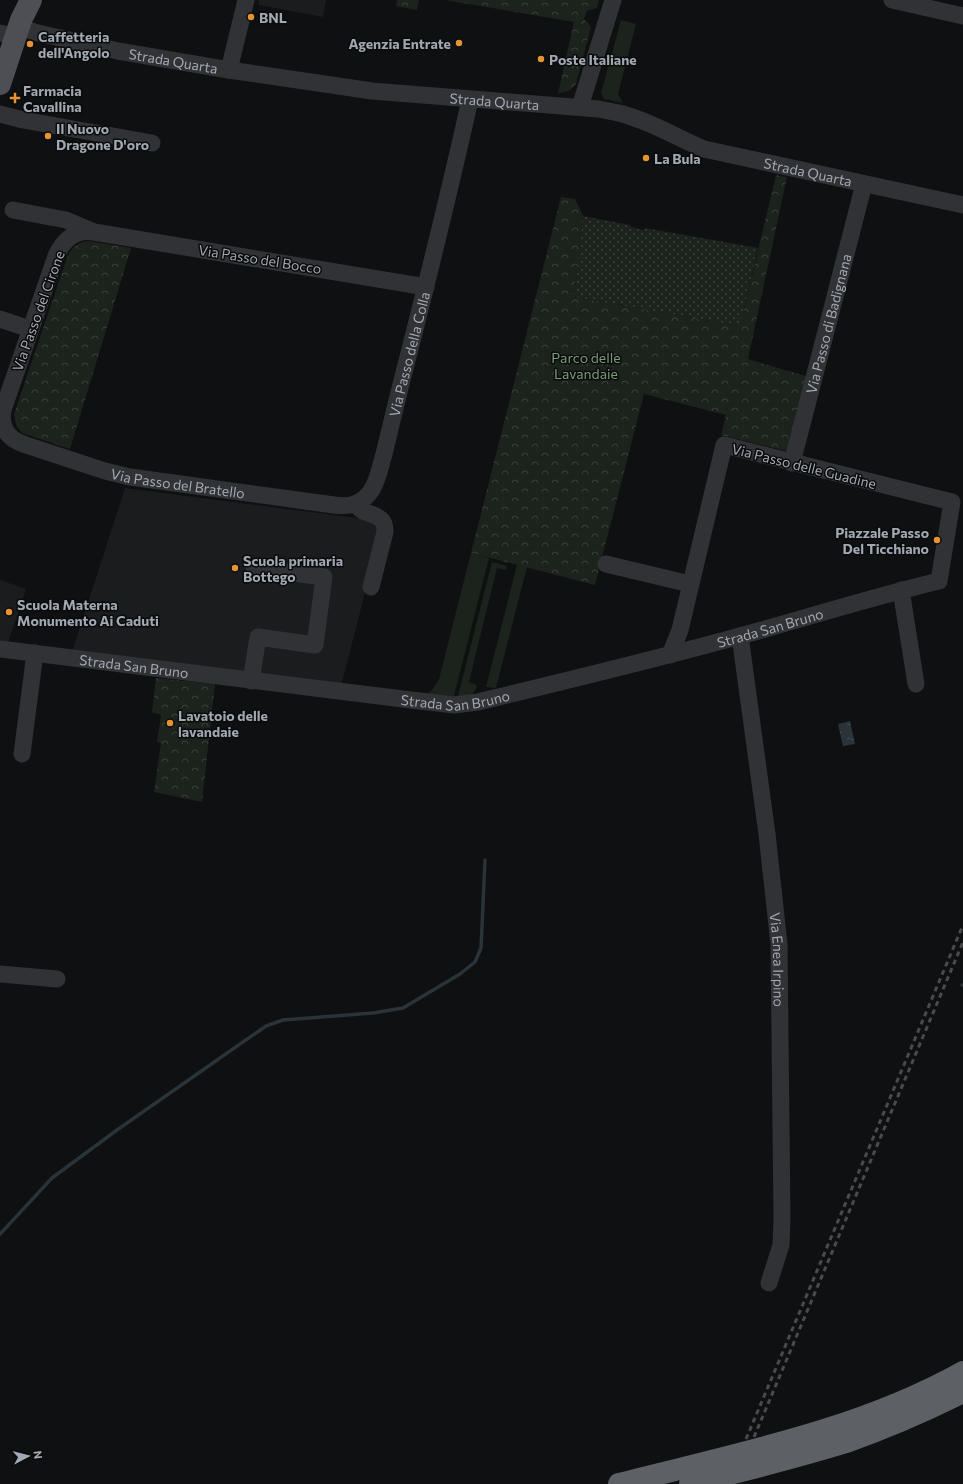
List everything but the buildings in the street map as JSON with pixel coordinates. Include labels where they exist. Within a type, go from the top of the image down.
[{"type":"highway","points":[[619,1484],[772,1445],[839,1425],[904,1401],[963,1372]]},
{"type":"highway","points":[[690,1484],[774,1463],[846,1441],[917,1414],[963,1392]]},
{"type":"main road","points":[[0,84],[16,23],[31,0]]},
{"type":"street","points":[[229,70],[246,0]]},
{"type":"street","points":[[580,107],[613,0]]},
{"type":"street","points":[[892,0],[941,6],[963,16]]},
{"type":"street","name":"Strada Quarta","points":[[16,23],[35,32],[118,51],[229,70],[372,91],[598,109],[626,115],[704,148],[963,205]]},
{"type":"street","name":"Via Passo della Colla","points":[[356,504],[364,500],[376,480],[426,287],[470,100]]},
{"type":"street","points":[[0,114],[23,120],[152,143]]},
{"type":"street","name":"Via Passo di Badignana","points":[[792,463],[864,184]]},
{"type":"street","name":"Via Passo del Bocco","points":[[13,210],[66,220],[94,232]]},
{"type":"street","name":"Via Passo del Bocco","points":[[69,238],[81,232],[94,232],[426,287]]},
{"type":"street","name":"Via Passo del Cirone","points":[[6,433],[2,424],[3,410],[56,256],[62,245],[69,238]]},
{"type":"street","points":[[0,319],[30,329]]},
{"type":"street","name":"Via Passo del Bratello","points":[[6,433],[12,439],[23,444],[111,473],[130,477],[334,505],[349,506],[356,504]]},
{"type":"street","name":"Via Passo delle Guadine","points":[[670,655],[680,630],[724,446],[952,502],[939,581]]},
{"type":"street","points":[[356,504],[362,510],[379,518],[385,526],[385,532],[371,587]]},
{"type":"street","points":[[606,564],[690,584]]},
{"type":"street","points":[[251,681],[258,637],[315,645],[324,577],[254,568]]},
{"type":"street","name":"Strada San Bruno","points":[[0,649],[454,705],[485,700],[670,655],[901,590],[939,581]]},
{"type":"street","points":[[901,590],[916,684]]},
{"type":"street","name":"Via Enea Irpino","points":[[740,636],[767,834],[779,944],[782,1219],[781,1245],[768,1283]]},
{"type":"street","points":[[22,754],[35,653]]},
{"type":"street","points":[[0,974],[57,979]]},
{"type":"shaded area","points":[[259,0],[326,0],[323,17],[259,5]]},
{"type":"shaded area","name":"Scuola primaria Bottego","points":[[125,488],[365,519],[375,522],[380,535],[341,686],[72,652]]},
{"type":"shaded area","name":"Scuola Materna Monumento Ai Caduti","points":[[0,580],[26,589],[8,643],[0,642]]},
{"type":"green space","points":[[397,0],[419,0],[417,10],[396,6]]},
{"type":"green space","points":[[445,0],[599,0],[597,8],[587,11],[584,19],[591,27],[576,84],[568,91],[558,93],[574,22]]},
{"type":"green space","points":[[621,20],[636,24],[618,94],[623,103],[604,99],[601,93]]},
{"type":"green space","name":"Parco delle Lavandaie","points":[[776,175],[787,177],[748,359],[809,377],[791,452],[721,435],[726,415],[644,394],[595,585],[471,553],[561,197],[575,199],[583,216],[574,297],[740,326]]},
{"type":"green space","points":[[583,216],[630,225],[631,227],[644,230],[645,228],[758,248],[740,326],[574,297]]},
{"type":"green space","points":[[89,241],[131,248],[70,449],[22,433],[16,425],[14,414],[68,255],[77,245],[82,242]]},
{"type":"green space","points":[[471,553],[489,558],[454,696],[444,697],[427,694],[433,689],[439,679]]},
{"type":"green space","points":[[492,562],[507,566],[506,570],[497,568],[469,682],[477,685],[476,689],[470,695],[458,696]]},
{"type":"green space","points":[[517,565],[527,567],[496,688],[486,687]]},
{"type":"green space","points":[[156,678],[215,684],[202,802],[154,792],[161,743],[157,742],[161,715],[152,712]]},
{"type":"water","points":[[850,721],[855,744],[843,746],[838,724]]},
{"type":"waterway","points":[[0,1234],[52,1178],[117,1130],[266,1026],[283,1020],[373,1013],[403,1008],[460,974],[475,962],[481,948],[485,860]]},
{"type":"railway","points":[[746,1439],[963,925]]},
{"type":"railway","points":[[754,1437],[963,942]]},
{"type":"place","name":"BNL","points":[[251,17]]},
{"type":"place","name":"Agenzia Entrate","points":[[459,43]]},
{"type":"place","name":"Caffetteria dell'Angolo","points":[[30,44]]},
{"type":"place","name":"Poste Italiane","points":[[541,59]]},
{"type":"place","name":"Farmacia Cavallina","points":[[15,98]]},
{"type":"place","name":"Il Nuovo Dragone D'oro","points":[[48,136]]},
{"type":"place","name":"La Bula","points":[[646,158]]},
{"type":"place","name":"Piazzale Passo Del Ticchiano","points":[[937,540]]},
{"type":"place","name":"Scuola primaria Bottego","points":[[235,568]]},
{"type":"place","name":"Scuola Materna Monumento Ai Caduti","points":[[9,612]]},
{"type":"place","name":"Lavatoio delle lavandaie","points":[[170,723]]}]
